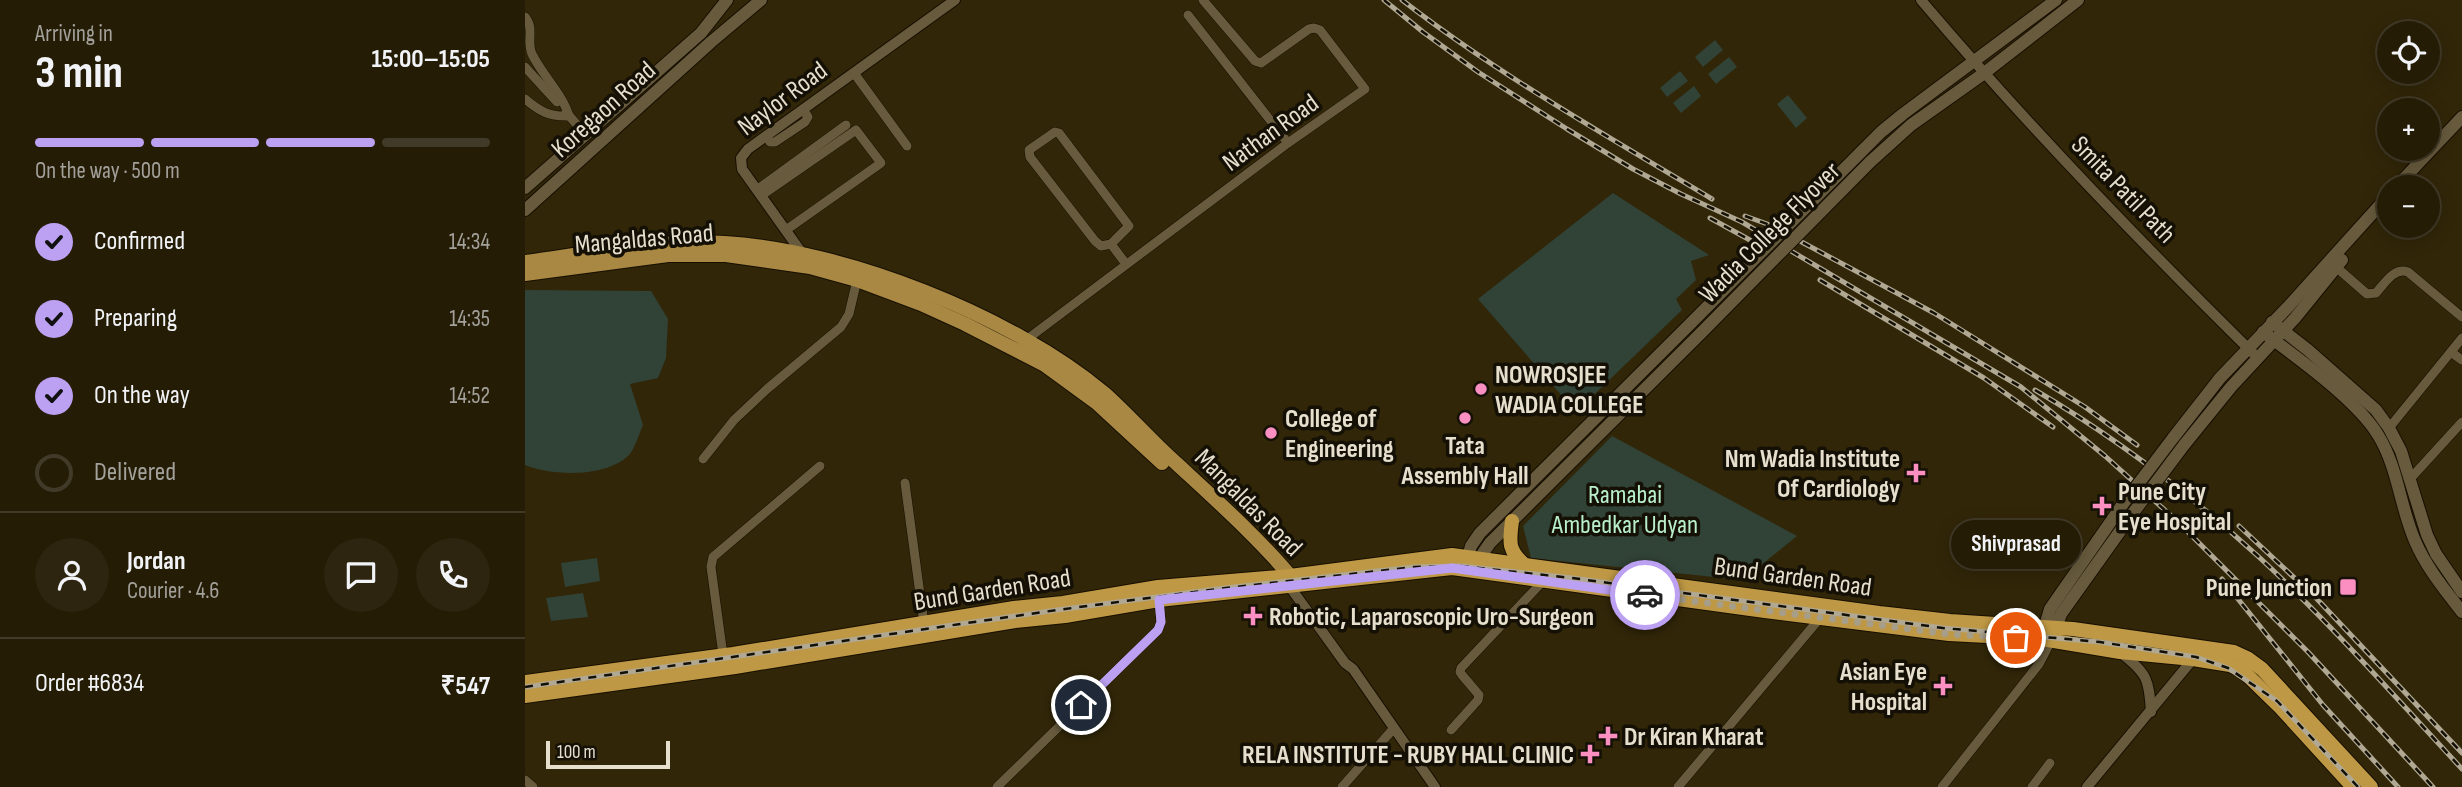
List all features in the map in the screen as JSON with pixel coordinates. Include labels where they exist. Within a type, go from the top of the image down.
[{"type":"highway","points":[[1511,521],[1511,549],[1515,557],[1526,566]]},
{"type":"highway","name":"Bund Garden Road","points":[[525,682],[723,655],[1158,587],[1290,581],[1452,568],[1466,563],[2048,634]]},
{"type":"highway","name":"Bund Garden Road","points":[[1483,566],[1526,566],[1545,574],[1820,618],[1949,634],[2048,634]]},
{"type":"highway","name":"Bund Garden Road","points":[[525,696],[735,667],[1015,621],[1290,581]]},
{"type":"highway","points":[[2048,634],[2120,652],[2230,664],[2242,670],[2281,708],[2353,787]]},
{"type":"highway","points":[[2048,634],[2216,648],[2247,658],[2262,669],[2371,787]]},
{"type":"main road","points":[[706,37],[726,0]]},
{"type":"main road","points":[[706,37],[761,0]]},
{"type":"main road","points":[[1974,63],[2056,0]]},
{"type":"main road","points":[[1983,74],[2078,0]]},
{"type":"main road","name":"Koregaon Road","points":[[525,188],[584,134],[706,37]]},
{"type":"main road","name":"Koregaon Road","points":[[525,210],[706,37]]},
{"type":"main road","name":"Wadia College Flyover","points":[[1466,563],[1471,546],[1480,533],[1881,132],[1974,63]]},
{"type":"main road","name":"Wadia College Flyover","points":[[1511,521],[1870,162],[1911,125],[1983,74]]},
{"type":"main road","points":[[2407,175],[2462,117]]},
{"type":"main road","points":[[2419,175],[2462,129]]},
{"type":"main road","points":[[2048,634],[2128,508],[2178,442],[2220,378],[2377,208]]},
{"type":"main road","points":[[2178,442],[2279,336],[2377,221]]},
{"type":"main road","name":"Mangaldas Road","points":[[525,262],[668,243],[726,243],[868,272],[926,293],[994,324],[1097,403],[1290,581]]},
{"type":"main road","name":"Mangaldas Road","points":[[525,274],[668,254],[804,260],[1021,345]]},
{"type":"main road","points":[[2267,327],[2365,417],[2378,435],[2389,456],[2414,540],[2424,561],[2462,612]]},
{"type":"main road","points":[[2279,336],[2308,350],[2376,410],[2389,428],[2401,451],[2427,535],[2460,590]]},
{"type":"main road","points":[[1483,566],[1483,553],[1511,521]]},
{"type":"street","name":"Naylor Road","points":[[804,260],[742,169],[741,158],[748,149],[955,0]]},
{"type":"street","name":"Nathan Road","points":[[1021,345],[1288,143],[1365,89],[1320,30],[1309,29],[1261,63],[1255,61],[1203,0]]},
{"type":"street","name":"Smita Patil Path","points":[[1921,0],[1983,74],[2258,358]]},
{"type":"street","points":[[1188,15],[1288,143]]},
{"type":"street","points":[[525,17],[531,30],[530,50],[546,79],[566,104],[569,116]]},
{"type":"street","points":[[525,67],[584,134]]},
{"type":"street","points":[[854,73],[907,146]]},
{"type":"street","points":[[525,99],[539,111],[555,117],[569,116]]},
{"type":"street","points":[[760,192],[846,125]]},
{"type":"street","points":[[760,192],[856,130],[881,163],[786,230]]},
{"type":"street","points":[[1051,133],[1059,133],[1129,226],[1111,244],[1101,246],[1095,241],[1030,157],[1029,150],[1051,133]]},
{"type":"street","points":[[1111,244],[1126,264]]},
{"type":"street","points":[[2336,267],[2367,294],[2376,293],[2395,272],[2408,272],[2462,317]]},
{"type":"street","points":[[703,459],[734,420],[841,327],[849,314],[857,280]]},
{"type":"street","points":[[2389,428],[2462,338]]},
{"type":"street","points":[[2451,352],[2462,360]]},
{"type":"street","points":[[2410,479],[2462,422]]},
{"type":"street","points":[[723,655],[711,567],[713,557],[820,466]]},
{"type":"street","points":[[905,483],[924,624]]},
{"type":"street","points":[[1451,730],[1479,695],[1462,675],[1461,668],[1545,574]]},
{"type":"street","name":"Mangaldas Road","points":[[1290,581],[1351,659],[1353,669],[1434,787]]},
{"type":"street","points":[[997,787],[1158,630],[1161,622],[1159,600]]},
{"type":"street","points":[[1678,787],[1820,618]]},
{"type":"street","points":[[1942,787],[2039,664],[2048,634]]},
{"type":"street","points":[[2120,652],[2147,677],[2151,712]]},
{"type":"street","points":[[2087,787],[2193,659]]},
{"type":"street","points":[[1342,787],[1394,728]]},
{"type":"street","points":[[2032,787],[2050,763]]},
{"type":"street","points":[[525,780],[533,787]]},
{"type":"green space","points":[[1715,40],[1723,50],[1703,67],[1695,57]]},
{"type":"green space","points":[[1729,57],[1737,67],[1716,84],[1708,74]]},
{"type":"green space","points":[[1680,71],[1688,81],[1667,97],[1660,88]]},
{"type":"green space","points":[[1694,86],[1701,96],[1681,113],[1673,103]]},
{"type":"green space","points":[[1788,95],[1807,118],[1796,128],[1777,104]]},
{"type":"green space","points":[[1613,193],[1709,255],[1691,261],[1696,280],[1676,299],[1682,310],[1576,412],[1478,299]]},
{"type":"green space","points":[[525,290],[651,291],[668,319],[666,358],[658,378],[630,384],[643,425],[631,452],[619,462],[607,468],[579,473],[549,471],[525,465]]},
{"type":"green space","name":"Ramabai Ambedkar Udyan","points":[[1612,436],[1797,536],[1743,580],[1531,558],[1523,526]]},
{"type":"green space","points":[[597,558],[600,581],[565,587],[561,563]]},
{"type":"green space","points":[[583,593],[588,617],[551,621],[546,598]]},
{"type":"railway","points":[[1384,0],[1478,72],[1567,129],[1633,169],[1742,222],[2021,387],[2105,456],[2178,522],[2308,652],[2433,787]]},
{"type":"railway","points":[[1402,0],[1515,79],[1712,199]]},
{"type":"railway","points":[[1745,216],[1770,225],[1934,313],[2085,407],[2137,445]]},
{"type":"railway","points":[[1710,218],[1777,255]]},
{"type":"railway","points":[[1820,280],[1984,378],[2053,427]]},
{"type":"railway","points":[[2035,390],[2123,447],[2180,490],[2260,558],[2363,662],[2462,769]]},
{"type":"railway","points":[[2239,526],[2317,599],[2462,753]]},
{"type":"railway","points":[[525,687],[1217,589],[1414,567],[1461,566],[1572,578],[1943,628],[2100,642],[2196,657],[2228,668],[2277,701],[2358,787]]},
{"type":"railway","points":[[2222,579],[2323,705],[2398,787]]},
{"type":"way so far","points":[[1645,595],[1949,634],[2016,638]]},
{"type":"place","name":"NOWROSJEE WADIA COLLEGE","points":[[1481,389]]},
{"type":"place","name":"Tata Assembly Hall","points":[[1465,418]]},
{"type":"place","name":"College of Engineering","points":[[1271,433]]},
{"type":"place","name":"Nm Wadia Institute Of Cardiology","points":[[1916,473]]},
{"type":"place","name":"Pune City Eye Hospital","points":[[2102,506]]},
{"type":"place","name":"Pune Junction","points":[[2348,587]]},
{"type":"place","name":"Robotic, Laparoscopic Uro-Surgeon","points":[[1253,616]]},
{"type":"place","name":"Shivprasad","points":[[2016,638]]},
{"type":"place","name":"Asian Eye Hospital","points":[[1943,686]]},
{"type":"place","name":"Dr Kiran Kharat","points":[[1608,736]]},
{"type":"place","name":"RELA INSTITUTE - RUBY HALL CLINIC","points":[[1590,754]]},
{"type":"route","points":[[1081,705],[1158,630],[1161,622],[1159,600],[1452,568],[1645,595]]}]
